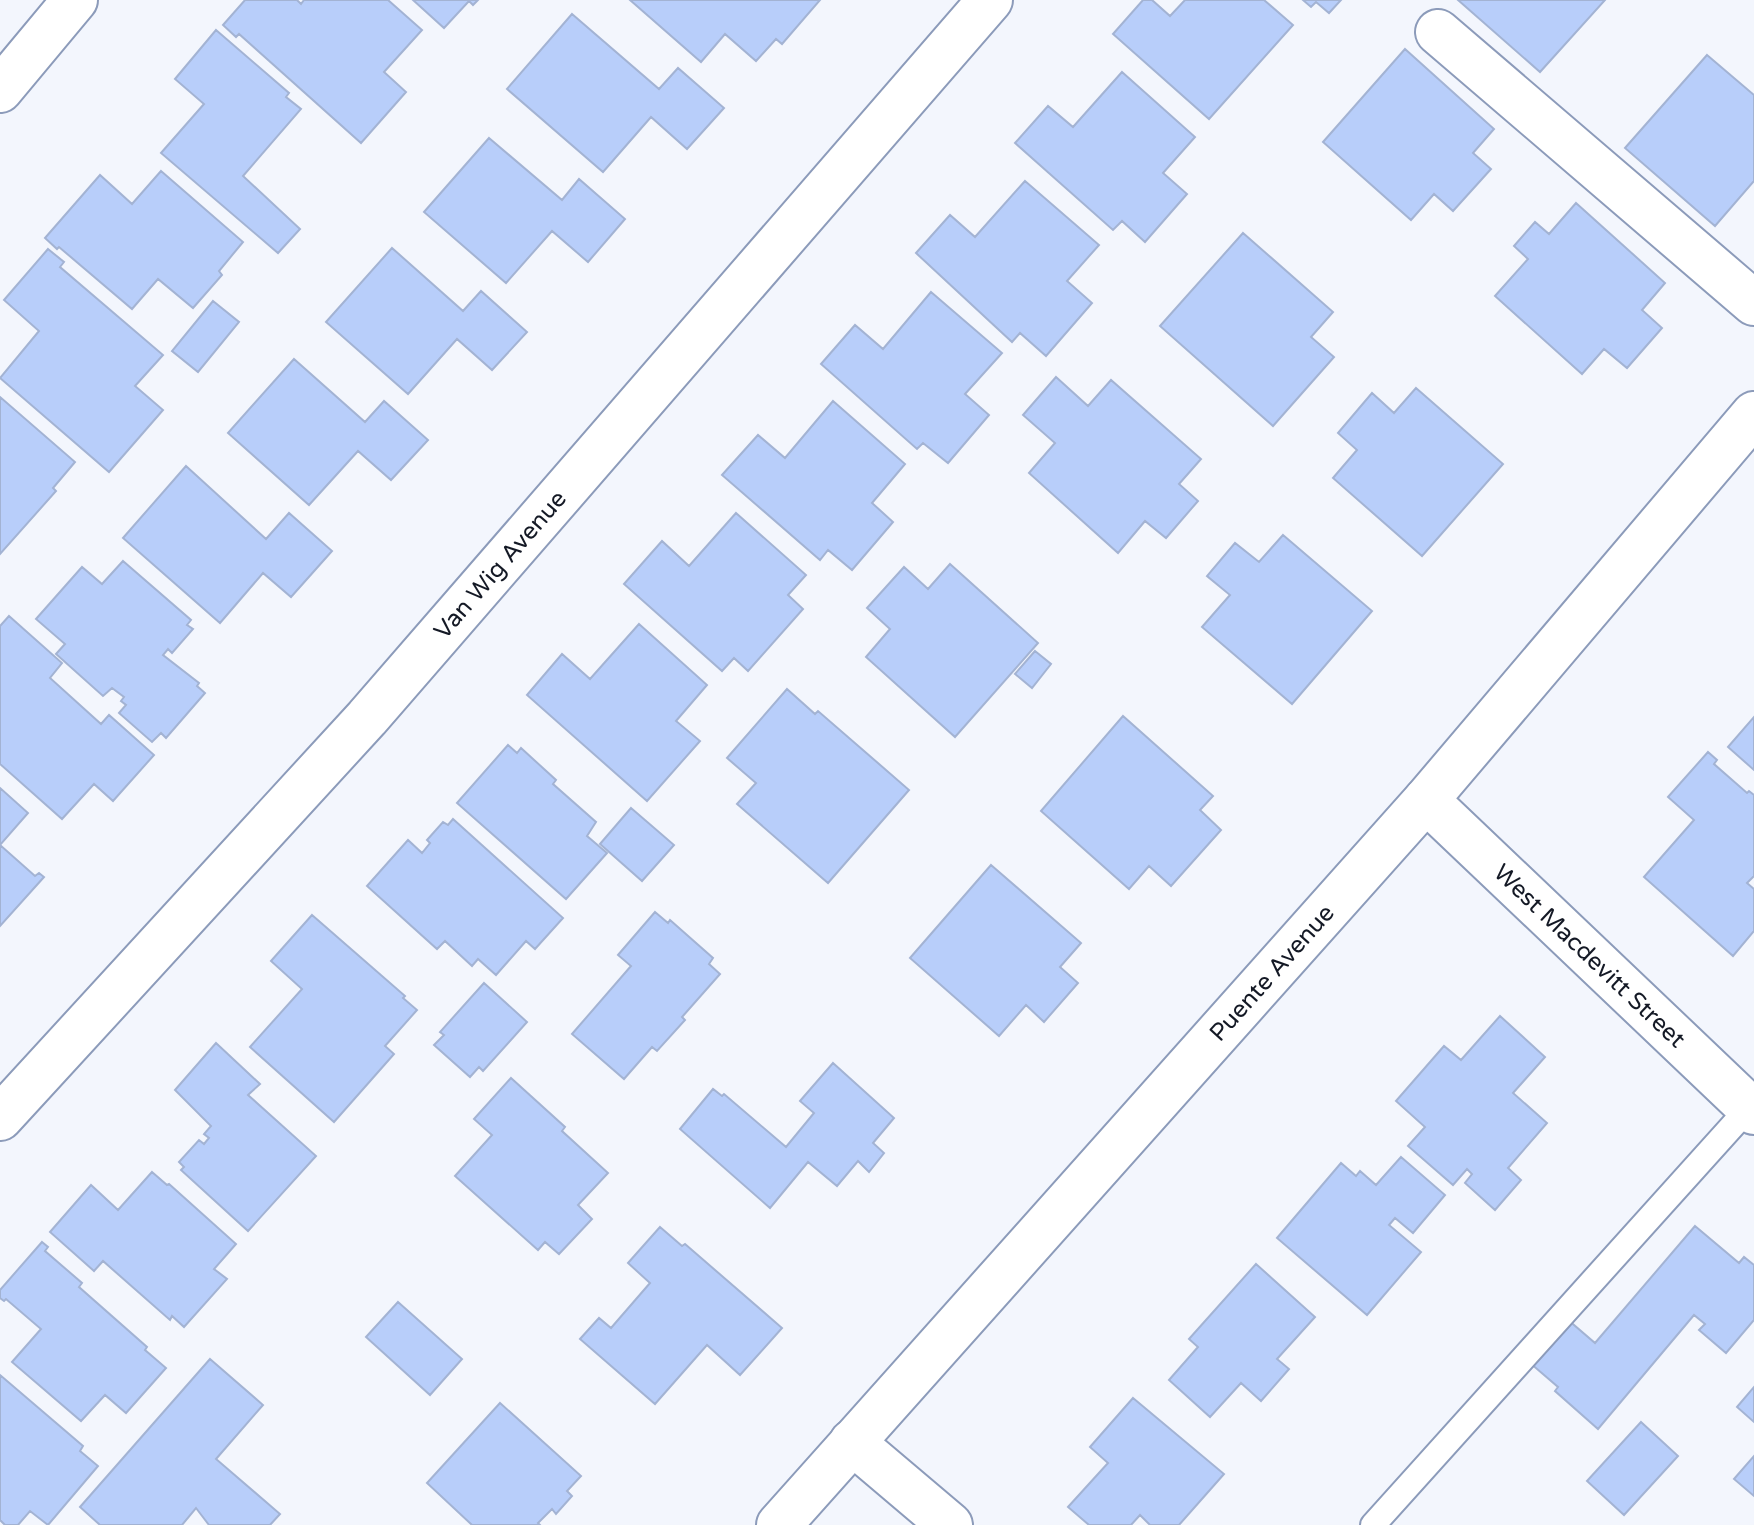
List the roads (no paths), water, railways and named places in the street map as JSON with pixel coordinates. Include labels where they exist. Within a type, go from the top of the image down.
[{"type":"street","points":[[0,90],[75,0]]},
{"type":"street","name":"Van Wig Avenue","points":[[0,1118],[367,718],[990,0]]},
{"type":"street","points":[[1438,32],[1754,303]]},
{"type":"street","name":"Puente Avenue","points":[[779,1525],[1426,800],[1754,414]]},
{"type":"street","name":"West Macdevitt Street","points":[[1426,800],[1752,1107]]},
{"type":"street","points":[[852,1442],[950,1525]]},
{"type":"lane","points":[[1373,1525],[1752,1107]]}]
